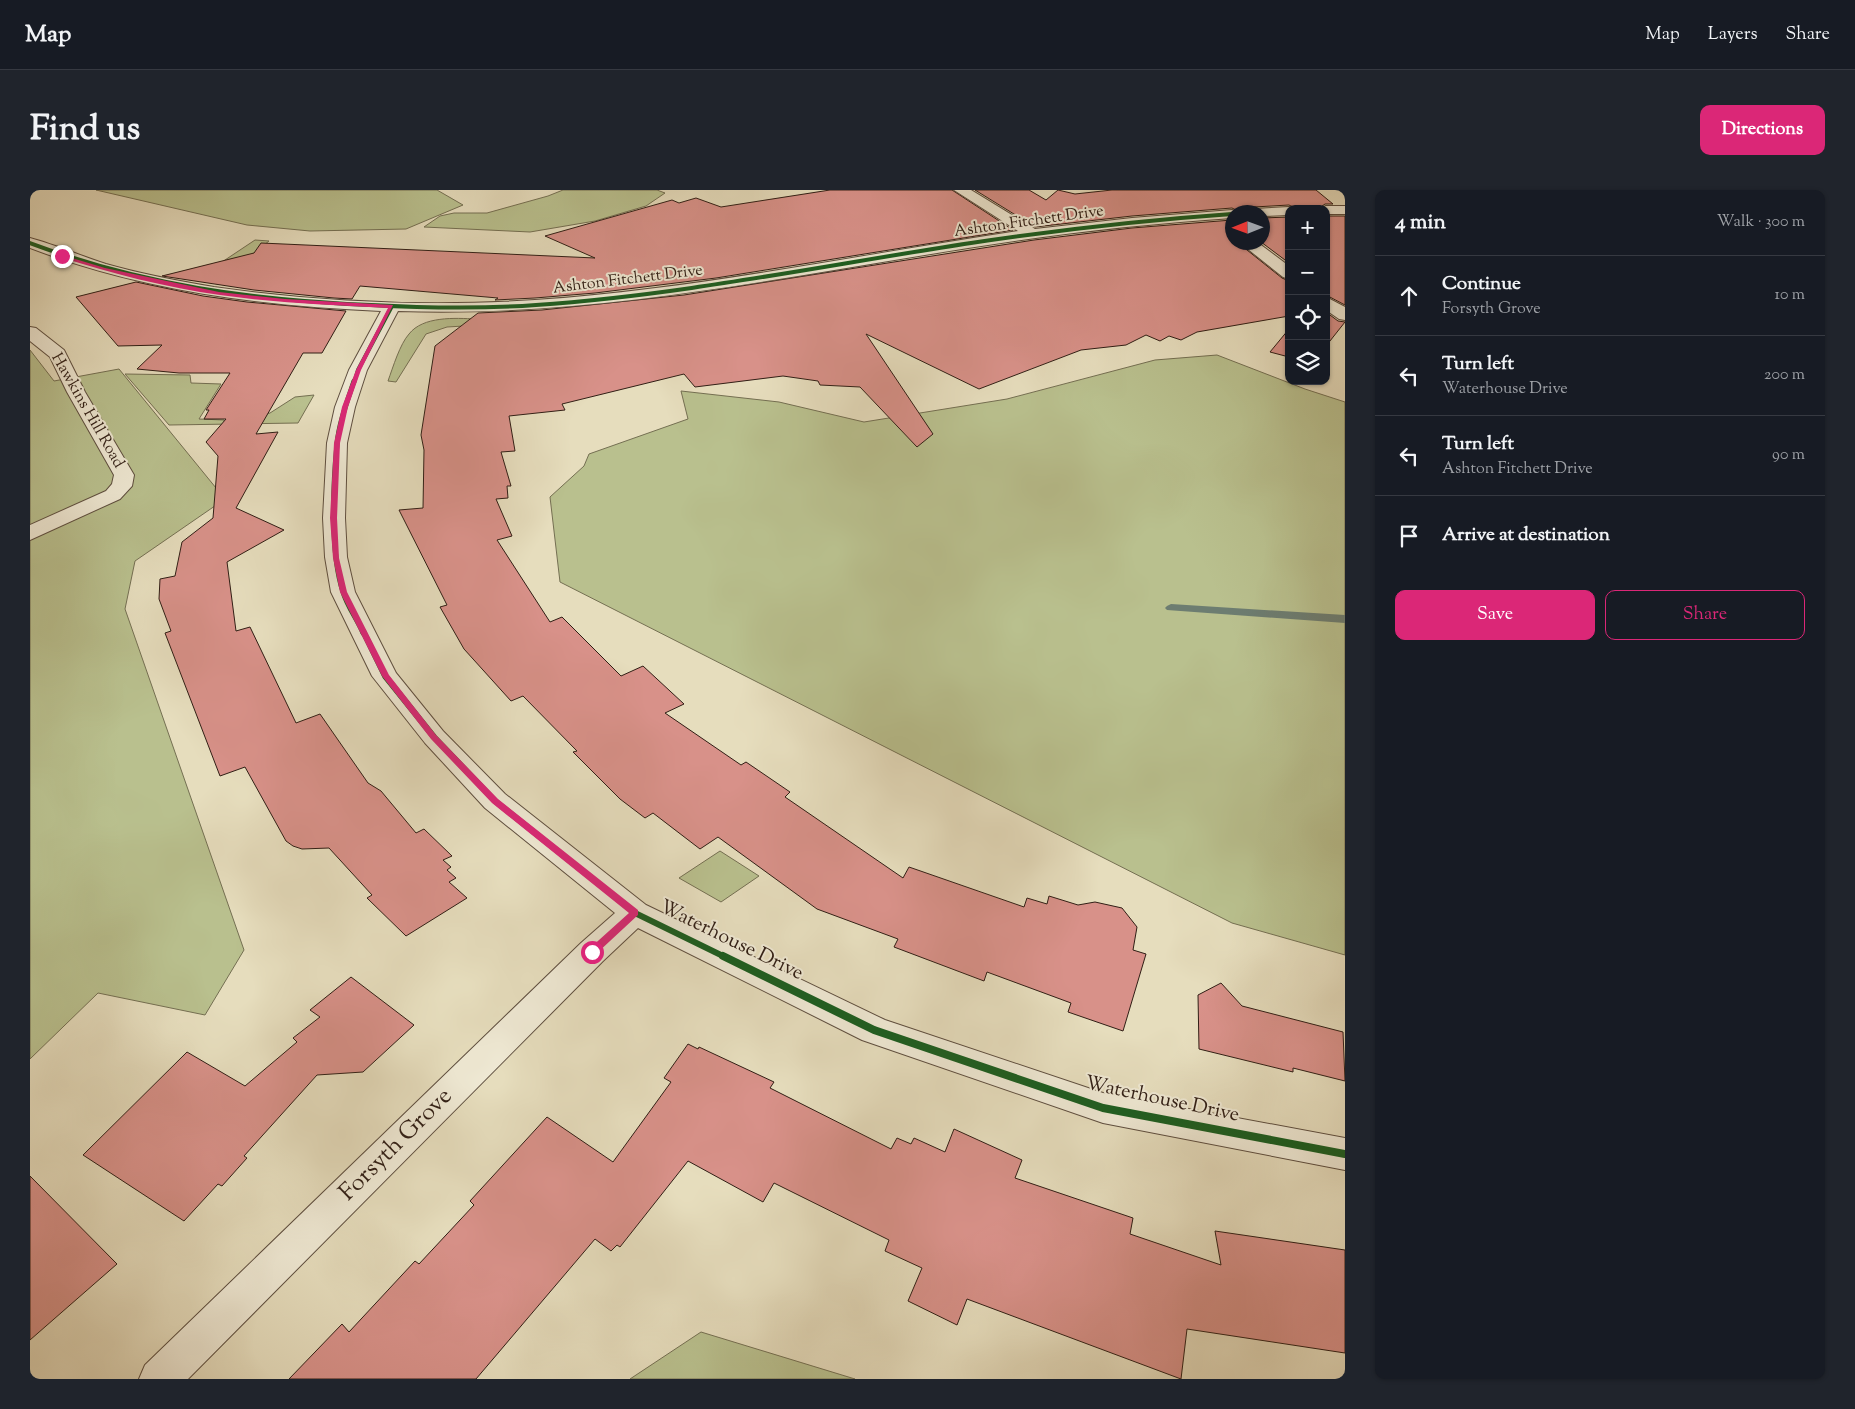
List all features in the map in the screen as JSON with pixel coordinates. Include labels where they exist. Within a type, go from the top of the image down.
[{"type":"street","points":[[962,190],[1032,234]]},
{"type":"street","points":[[1330,210],[1345,210]]},
{"type":"street","points":[[1270,212],[1285,211]]},
{"type":"street","name":"Ashton Fitchett Drive","points":[[30,243],[104,270],[219,294],[392,306],[488,307],[535,305],[651,294],[1032,234],[1211,216],[1225,220]]},
{"type":"street","points":[[1257,250],[1285,271]]},
{"type":"street","points":[[1330,305],[1345,315]]},
{"type":"street","name":"Waterhouse Drive","points":[[392,306],[358,370],[345,407],[337,443],[334,518],[336,558],[343,592],[385,676],[434,737],[495,801],[635,913],[874,1030],[1103,1108],[1345,1154]]},
{"type":"street","name":"Hawkins Hill Road","points":[[30,332],[58,354],[76,392],[124,475],[122,486],[113,495],[30,532]]},
{"type":"street","name":"Forsyth Grove","points":[[159,1379],[592,952],[635,913]]},
{"type":"green space","points":[[96,190],[437,190],[463,205],[406,229],[310,231],[247,225]]},
{"type":"green space","points":[[563,190],[657,190],[665,193],[646,206],[595,221],[530,232],[424,227],[440,216],[454,213],[487,213]]},
{"type":"green space","points":[[255,240],[269,241],[243,262],[204,274]]},
{"type":"green space","points":[[440,319],[476,319],[464,326],[447,327],[426,334],[396,382],[388,381],[403,344],[415,328]]},
{"type":"green space","points":[[30,350],[54,381],[119,369],[225,499],[135,561],[125,609],[244,950],[205,1015],[98,993],[30,1059]]},
{"type":"green space","points":[[1217,355],[1285,381],[1285,385],[1295,385],[1345,402],[1345,955],[1232,923],[560,582],[550,497],[584,466],[589,454],[688,419],[681,391],[779,402],[864,422],[1007,399],[1155,360]]},
{"type":"green space","points":[[125,374],[190,375],[191,383],[221,384],[199,419],[224,420],[224,422],[270,413],[295,397],[314,395],[298,423],[169,425]]},
{"type":"green space","points":[[720,851],[759,876],[721,902],[679,878]]},
{"type":"green space","points":[[701,1332],[855,1379],[630,1379]]},
{"type":"building","points":[[830,190],[952,190],[1013,230],[716,278],[595,293],[535,298],[495,300],[498,298],[360,286],[352,299],[334,298],[254,290],[162,276],[254,253],[261,243],[595,258],[545,236],[672,200],[679,203],[696,198],[721,207]]},
{"type":"building","points":[[975,190],[1029,190],[1046,200],[1058,190],[1075,194],[1112,190],[1316,190],[1333,204],[1270,206],[1225,205],[1225,209],[1132,216],[1035,227]]},
{"type":"building","points":[[1330,216],[1345,216],[1345,305],[1330,297]]},
{"type":"building","points":[[1285,217],[1285,260],[1270,249],[1270,218]]},
{"type":"building","points":[[1225,221],[1225,250],[1247,250],[1285,279],[1285,317],[1197,332],[1181,340],[1169,336],[1160,341],[1146,335],[1126,345],[1081,350],[979,389],[866,334],[933,434],[917,447],[860,387],[820,385],[818,381],[783,376],[695,387],[684,374],[562,404],[565,410],[509,416],[515,451],[501,452],[511,486],[507,486],[508,498],[496,499],[512,536],[497,540],[550,622],[562,617],[621,676],[643,666],[684,704],[665,713],[741,765],[746,762],[790,792],[785,797],[903,878],[909,867],[1024,907],[1027,898],[1047,904],[1049,896],[1078,905],[1095,902],[1122,908],[1137,927],[1133,950],[1146,954],[1123,1031],[1068,1012],[1071,1003],[987,972],[984,981],[894,947],[898,939],[817,909],[718,837],[700,849],[653,813],[645,818],[620,799],[573,752],[577,751],[523,696],[511,701],[464,649],[440,607],[447,605],[399,510],[423,508],[424,450],[421,435],[435,346],[478,313],[542,310],[684,295],[1034,240],[1132,228]]},
{"type":"building","points":[[136,282],[203,296],[346,311],[322,353],[303,353],[256,434],[278,432],[236,508],[284,530],[227,562],[236,631],[250,627],[296,723],[320,714],[368,783],[381,791],[416,833],[424,829],[452,856],[443,860],[451,867],[447,870],[456,878],[449,882],[467,898],[406,936],[367,898],[372,895],[329,848],[302,849],[286,841],[245,767],[220,776],[165,633],[171,631],[159,599],[160,579],[175,576],[182,542],[213,518],[218,456],[206,442],[226,419],[204,419],[209,410],[206,410],[230,373],[179,373],[137,369],[162,345],[118,346],[76,297]]},
{"type":"building","points":[[1330,315],[1338,321],[1345,322],[1330,341]]},
{"type":"building","points":[[1285,334],[1285,356],[1270,352]]},
{"type":"building","points":[[351,977],[414,1025],[363,1072],[317,1075],[244,1156],[247,1158],[222,1186],[218,1184],[184,1221],[83,1155],[187,1052],[245,1086],[297,1042],[293,1038],[320,1017],[310,1010]]},
{"type":"building","points":[[1221,983],[1242,1006],[1343,1032],[1345,1081],[1293,1068],[1293,1072],[1199,1049],[1198,995]]},
{"type":"building","points":[[688,1044],[698,1049],[699,1047],[774,1082],[770,1088],[891,1149],[897,1138],[911,1144],[914,1138],[945,1152],[954,1129],[1022,1160],[1015,1178],[1133,1218],[1130,1234],[1221,1265],[1215,1231],[1345,1250],[1345,1353],[1187,1329],[1181,1379],[967,1299],[957,1325],[908,1301],[922,1268],[885,1251],[889,1240],[774,1183],[763,1202],[688,1161],[620,1247],[617,1245],[611,1251],[595,1239],[476,1379],[289,1379],[342,1324],[349,1332],[415,1261],[419,1264],[474,1205],[470,1201],[547,1117],[613,1162],[671,1082],[664,1078]]},
{"type":"building","points":[[30,1176],[117,1264],[30,1340]]},
{"type":"waterway","points":[[1171,608],[1345,619]]},
{"type":"cycle path","points":[[30,243],[66,257],[139,278],[214,292],[328,303],[484,307],[536,305],[661,292],[1032,234],[1132,222],[1225,215]]},
{"type":"cycle path","points":[[392,306],[358,370],[345,407],[337,443],[334,518],[336,557],[343,592],[385,676],[434,737],[495,801],[635,913],[874,1030],[1103,1108],[1345,1154]]},
{"type":"route","points":[[62,256],[104,270],[219,294],[392,306],[358,370],[345,407],[337,443],[334,518],[336,558],[343,592],[385,676],[434,737],[495,801],[635,913],[592,952]]}]
